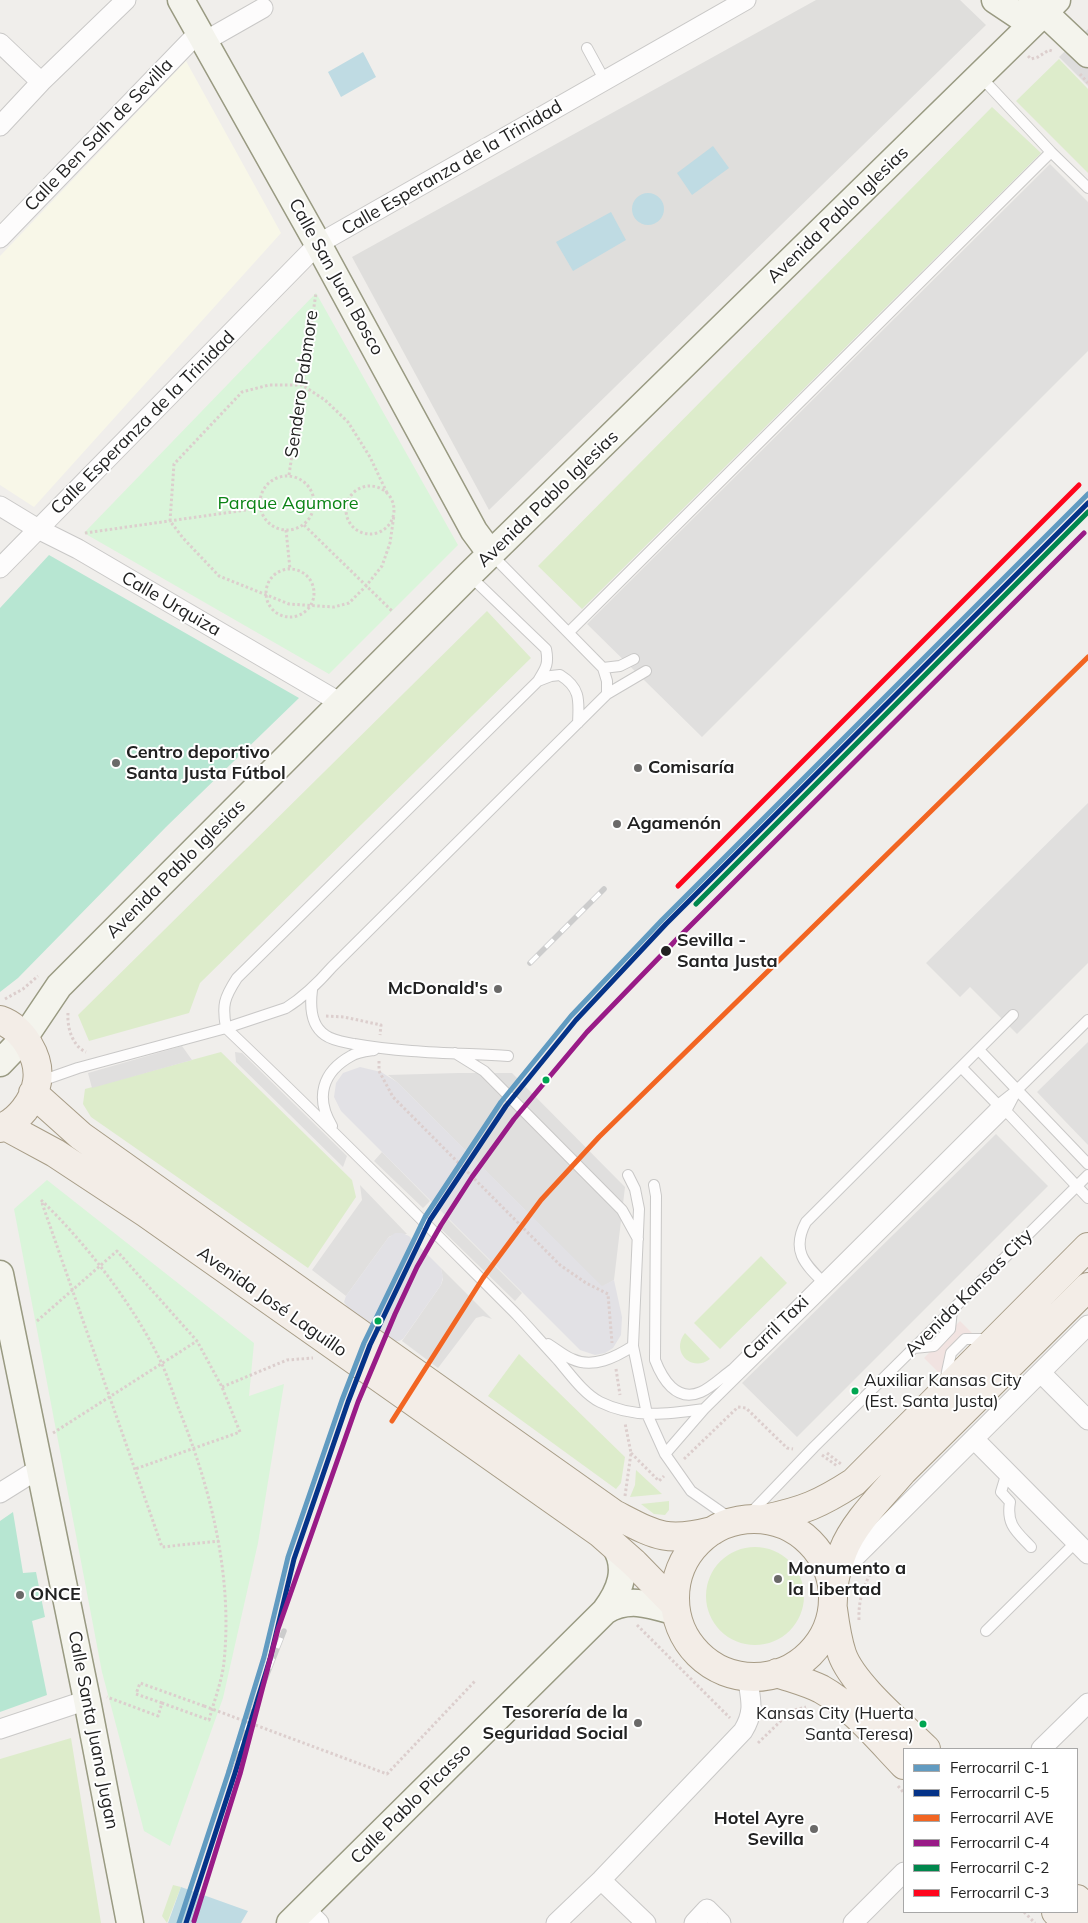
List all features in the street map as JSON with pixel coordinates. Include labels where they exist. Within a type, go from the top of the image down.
[{"type":"main road","name":"Calle San Juan Bosco","points":[[181,0],[318,244],[474,531],[491,554]]},
{"type":"main road","points":[[996,1],[1019,16],[1045,3],[1073,49]]},
{"type":"main road","points":[[996,1],[1012,26],[1019,47]]},
{"type":"main road","name":"Avenida Pablo Iglesias","points":[[0,1063],[8,1027],[56,989],[469,575],[980,76],[1019,47],[1045,3]]},
{"type":"main road","points":[[8,1027],[32,1051],[36,1066],[35,1088],[23,1112],[3,1127],[155,1204]]},
{"type":"main road","points":[[35,1088],[81,1136],[155,1204]]},
{"type":"main road","name":"Avenida José Laguillo","points":[[155,1204],[601,1519]]},
{"type":"main road","points":[[601,1519],[666,1537],[689,1537],[739,1523],[794,1513],[828,1499],[854,1482],[1088,1247]]},
{"type":"main road","name":"Calle Santa Juana Jugan","points":[[0,1274],[86,1695],[130,1923]]},
{"type":"main road","points":[[925,1748],[856,1677],[843,1656],[836,1634],[834,1591],[831,1579],[824,1559],[803,1536],[783,1525],[739,1523],[692,1548],[678,1578],[676,1609],[682,1628],[690,1643],[701,1656],[715,1666],[730,1672],[764,1676],[777,1673],[798,1663],[816,1647],[825,1634],[834,1591],[843,1550],[854,1530],[903,1471],[1088,1287]]},
{"type":"main road","points":[[601,1519],[620,1554],[623,1566],[620,1584],[614,1600],[605,1611]]},
{"type":"main road","points":[[615,1546],[634,1562],[676,1609]]},
{"type":"main road","name":"Calle Pablo Picasso","points":[[305,1918],[605,1611],[614,1606],[634,1602],[676,1609]]},
{"type":"main road","points":[[777,1673],[820,1689],[836,1699],[854,1713],[903,1763]]},
{"type":"main road","points":[[1078,1901],[1088,1910]]},
{"type":"main road","points":[[1057,1913],[1067,1923]]},
{"type":"street","points":[[0,126],[41,82],[126,0]]},
{"type":"street","name":"Calle Esperanza de la Trinidad","points":[[0,568],[318,244],[746,0]]},
{"type":"street","name":"Calle Ben Salh de Sevilla","points":[[0,238],[202,36],[263,8]]},
{"type":"street","points":[[0,43],[41,82]]},
{"type":"street","name":"Calle Urquiza","points":[[0,506],[38,529],[78,549],[341,703]]},
{"type":"street","points":[[834,1591],[974,1439],[1088,1325]]},
{"type":"street","points":[[1040,1372],[1088,1420]]},
{"type":"street","points":[[974,1439],[1082,1548]]},
{"type":"street","points":[[0,1492],[40,1468]]},
{"type":"street","points":[[556,1923],[601,1880],[743,1730],[750,1720],[752,1707],[747,1675]]},
{"type":"street","points":[[0,1729],[86,1695]]},
{"type":"street","points":[[1042,1748],[1088,1703]]},
{"type":"street","points":[[853,1923],[903,1873]]},
{"type":"street","points":[[601,1880],[646,1923]]},
{"type":"street","points":[[694,1923],[707,1909],[721,1923]]},
{"type":"lane","points":[[587,48],[605,81]]},
{"type":"lane","points":[[980,76],[1051,152],[1088,188]]},
{"type":"lane","points":[[569,632],[1051,152]]},
{"type":"lane","points":[[491,554],[603,668],[608,694]]},
{"type":"lane","points":[[469,575],[546,649],[548,661],[538,680],[237,978],[225,998],[224,1016],[226,1028],[339,1137],[539,1338],[575,1380],[598,1401],[623,1412],[647,1414],[704,1409]]},
{"type":"lane","points":[[603,668],[620,666],[634,659]]},
{"type":"lane","points":[[35,1088],[78,1068],[226,1028],[286,1008],[312,990],[332,967],[608,694],[646,671]]},
{"type":"lane","points":[[538,680],[560,675],[571,684],[579,697],[578,723]]},
{"type":"lane","points":[[312,990],[310,1007],[315,1024],[324,1035],[335,1040],[380,1048],[508,1056]]},
{"type":"lane","points":[[825,1285],[806,1265],[799,1251],[799,1235],[806,1222],[1013,1015]]},
{"type":"lane","points":[[665,1454],[704,1409],[1088,1020]]},
{"type":"lane","points":[[339,1137],[326,1116],[322,1094],[330,1071],[352,1055],[380,1048]]},
{"type":"lane","points":[[979,1050],[1088,1164]]},
{"type":"lane","points":[[455,1053],[484,1071],[622,1210],[638,1240]]},
{"type":"lane","points":[[962,1068],[1088,1198]]},
{"type":"lane","points":[[628,1175],[635,1189],[639,1209],[633,1346],[647,1414],[665,1454],[690,1491],[739,1523]]},
{"type":"lane","name":"Avenida Kansas City","points":[[739,1523],[1088,1175]]},
{"type":"lane","name":"Carril Taxi","points":[[654,1185],[656,1196],[655,1360],[662,1377],[672,1389],[686,1394],[700,1393],[733,1369],[825,1285]]},
{"type":"lane","points":[[539,1338],[573,1360],[592,1362],[614,1358],[633,1346]]},
{"type":"lane","points":[[1007,1472],[1001,1492],[1010,1502],[1008,1512],[1010,1522],[1031,1547]]},
{"type":"lane","points":[[986,1631],[1082,1548]]},
{"type":"path","points":[[1019,47],[1031,59],[1049,50],[1073,49]]},
{"type":"path","name":"Sendero Pabmore","points":[[289,475],[316,293]]},
{"type":"path","points":[[269,385],[302,385],[325,400],[348,422],[370,457],[394,507],[390,543],[382,566],[349,603],[334,607],[289,604],[219,576],[183,538],[170,521],[174,464],[242,392],[269,385]]},
{"type":"path","points":[[289,475],[296,476],[304,481],[312,492],[314,506],[310,518],[304,524],[295,529],[286,530],[276,528],[268,522],[260,508],[260,498],[266,485],[279,476],[289,475]]},
{"type":"path","points":[[387,493],[380,488],[364,487],[352,494],[346,506],[348,521],[352,527],[365,534],[380,532],[386,528],[394,515]]},
{"type":"path","points":[[314,506],[346,506]]},
{"type":"path","points":[[84,533],[260,508]]},
{"type":"path","points":[[304,524],[392,611]]},
{"type":"path","points":[[286,530],[290,569]]},
{"type":"path","points":[[290,569],[301,572],[312,583],[314,599],[311,606],[300,616],[285,617],[272,610],[266,596],[266,589],[273,576],[290,569]]},
{"type":"path","points":[[219,1541],[162,1547],[41,1200],[59,1217],[100,1266],[131,1311],[162,1364],[194,1448],[219,1541],[225,1602],[224,1663],[209,1720],[136,1694],[140,1683],[204,1706],[387,1774],[476,1680]]},
{"type":"path","points":[[37,1321],[117,1251],[197,1341],[222,1387],[240,1432],[135,1469]]},
{"type":"path","points":[[47,1433],[52,1433],[197,1341]]},
{"type":"path","points":[[222,1387],[287,1360],[316,1358]]},
{"type":"path","points":[[690,1454],[738,1407],[746,1408],[787,1448],[794,1449],[799,1445]]},
{"type":"path","points":[[818,1452],[842,1468],[824,1451]]},
{"type":"path","points":[[631,1453],[659,1481]]},
{"type":"path","points":[[859,1624],[858,1604],[868,1577],[880,1558]]},
{"type":"path","points":[[636,1624],[732,1720]]},
{"type":"path","points":[[86,1695],[158,1716],[162,1703]]},
{"type":"path","points":[[756,1744],[791,1712],[814,1705]]},
{"type":"path","points":[[1025,1913],[1035,1923]]},
{"type":"shaded area","points":[[816,0],[960,0],[986,25],[489,510],[352,257]]},
{"type":"shaded area","points":[[186,61],[281,233],[34,507],[0,485],[0,256]]},
{"type":"shaded area","points":[[1050,164],[1088,202],[1088,351],[702,737],[587,624]]},
{"type":"shaded area","points":[[1088,803],[1088,963],[1017,1034],[970,987],[960,997],[926,963]]},
{"type":"shaded area","points":[[1088,1042],[1088,1145],[1037,1092]]},
{"type":"shaded area","points":[[182,1046],[192,1060],[92,1088],[88,1073]]},
{"type":"shaded area","points":[[235,1052],[242,1053],[347,1156],[343,1167],[236,1062]]},
{"type":"shaded area","points":[[360,1067],[381,1072],[397,1082],[602,1286],[614,1280],[622,1317],[621,1335],[613,1348],[605,1353],[595,1355],[580,1350],[341,1111],[334,1097],[336,1083],[343,1073]]},
{"type":"shaded area","points":[[512,1073],[625,1187],[614,1280],[602,1287],[388,1075]]},
{"type":"shaded area","points":[[996,1134],[1048,1186],[797,1437],[742,1383]]},
{"type":"shaded area","points":[[382,1152],[430,1201],[423,1208],[374,1161]]},
{"type":"shaded area","points":[[360,1185],[407,1234],[390,1236],[388,1238],[346,1296],[312,1270],[362,1200]]},
{"type":"shaded area","points":[[446,1217],[522,1293],[515,1301],[438,1226]]},
{"type":"shaded area","points":[[395,1233],[409,1236],[441,1268],[443,1277],[441,1285],[403,1339],[399,1341],[395,1341],[348,1308],[344,1302],[346,1296],[388,1238]]},
{"type":"shaded area","points":[[441,1268],[492,1319],[483,1316],[476,1318],[438,1368],[402,1341],[441,1285],[443,1279]]},
{"type":"shaded area","points":[[960,1321],[975,1336],[939,1373],[924,1358]]},
{"type":"green space","points":[[1059,59],[1088,89],[1088,173],[1016,101]]},
{"type":"green space","points":[[992,107],[1041,153],[582,609],[538,566]]},
{"type":"green space","name":"Parque Agumore","points":[[316,293],[458,545],[329,674],[84,533]]},
{"type":"green space","name":"Centro deportivo Santa Justa Fútbol","points":[[49,555],[299,698],[166,827],[18,978],[0,992],[0,608]]},
{"type":"green space","points":[[487,611],[531,658],[200,983],[189,1013],[89,1041],[78,1015]]},
{"type":"green space","points":[[221,1052],[352,1180],[356,1197],[308,1268],[91,1117],[83,1104],[85,1089]]},
{"type":"green space","points":[[47,1180],[254,1343],[249,1396],[284,1384],[258,1543],[223,1698],[170,1846],[144,1831],[102,1672],[14,1209]]},
{"type":"green space","points":[[761,1256],[787,1283],[720,1349],[694,1323]]},
{"type":"green space","points":[[685,1333],[710,1359],[696,1364],[685,1358],[680,1347]]},
{"type":"green space","points":[[519,1354],[625,1457],[621,1483],[616,1489],[488,1396]]},
{"type":"green space","points":[[636,1470],[662,1494],[630,1497],[635,1485]]},
{"type":"green space","points":[[669,1501],[669,1510],[665,1515],[654,1514],[641,1504]]},
{"type":"green space","name":"ONCE","points":[[13,1512],[23,1573],[36,1572],[45,1617],[32,1621],[47,1695],[0,1712],[0,1521]]},
{"type":"green space","points":[[755,1547],[774,1551],[789,1562],[800,1577],[804,1596],[800,1615],[789,1630],[774,1641],[755,1645],[736,1641],[721,1630],[710,1615],[706,1596],[710,1577],[721,1562],[736,1551]]},
{"type":"green space","points":[[71,1738],[101,1923],[0,1923],[0,1759]]},
{"type":"green space","points":[[173,1885],[181,1887],[167,1923],[162,1916]]},
{"type":"water","points":[[363,52],[376,77],[341,97],[328,72]]},
{"type":"water","points":[[713,146],[729,168],[692,195],[677,173]]},
{"type":"water","points":[[648,193],[659,198],[664,209],[659,220],[648,225],[637,220],[632,209],[637,198]]},
{"type":"water","points":[[611,212],[626,240],[573,271],[556,242]]},
{"type":"water","points":[[181,1887],[248,1911],[241,1923],[168,1923]]},
{"type":"pier","points":[[1088,29],[1088,86],[1059,57]]},
{"type":"railway","points":[[530,963],[604,889]]},
{"type":"railway","points":[[229,1771],[284,1631]]},
{"type":"rail line","name":"C-3","points":[[678,886],[1079,485]]},
{"type":"rail line","name":"C-1","points":[[179,1923],[264,1657],[288,1557],[342,1400],[364,1343],[425,1217],[501,1102],[571,1016],[662,920],[1088,494]]},
{"type":"rail line","name":"C-5","points":[[186,1923],[270,1659],[294,1559],[348,1402],[370,1345],[430,1220],[506,1106],[576,1020],[666,924],[1088,503]]},
{"type":"rail line","name":"C-2","points":[[696,904],[1088,512]]},
{"type":"rail line","name":"C-4","points":[[194,1921],[240,1774],[278,1629],[358,1402],[417,1267],[441,1225],[472,1177],[514,1119],[587,1032],[677,939],[1084,533]]},
{"type":"rail line","name":"AVE","points":[[392,1421],[483,1278],[541,1200],[599,1137],[1088,657]]},
{"type":"place","name":"Centro deportivo Santa Justa Fútbol","points":[[116,763]]},
{"type":"place","name":"Comisaría","points":[[638,768]]},
{"type":"place","name":"Agamenón","points":[[617,824]]},
{"type":"place","name":"Sevilla - Santa Justa","points":[[666,951]]},
{"type":"place","name":"McDonald's","points":[[498,989]]},
{"type":"place","name":"Auxiliar Kansas City (Est. Santa Justa)","points":[[855,1391]]},
{"type":"place","name":"Monumento a la Libertad","points":[[778,1579]]},
{"type":"place","name":"ONCE","points":[[20,1595]]},
{"type":"place","name":"Tesorería de la Seguridad Social","points":[[638,1723]]},
{"type":"place","name":"Kansas City (Huerta Santa Teresa)","points":[[923,1724]]},
{"type":"place","name":"Hotel Ayre Sevilla","points":[[814,1829]]}]
